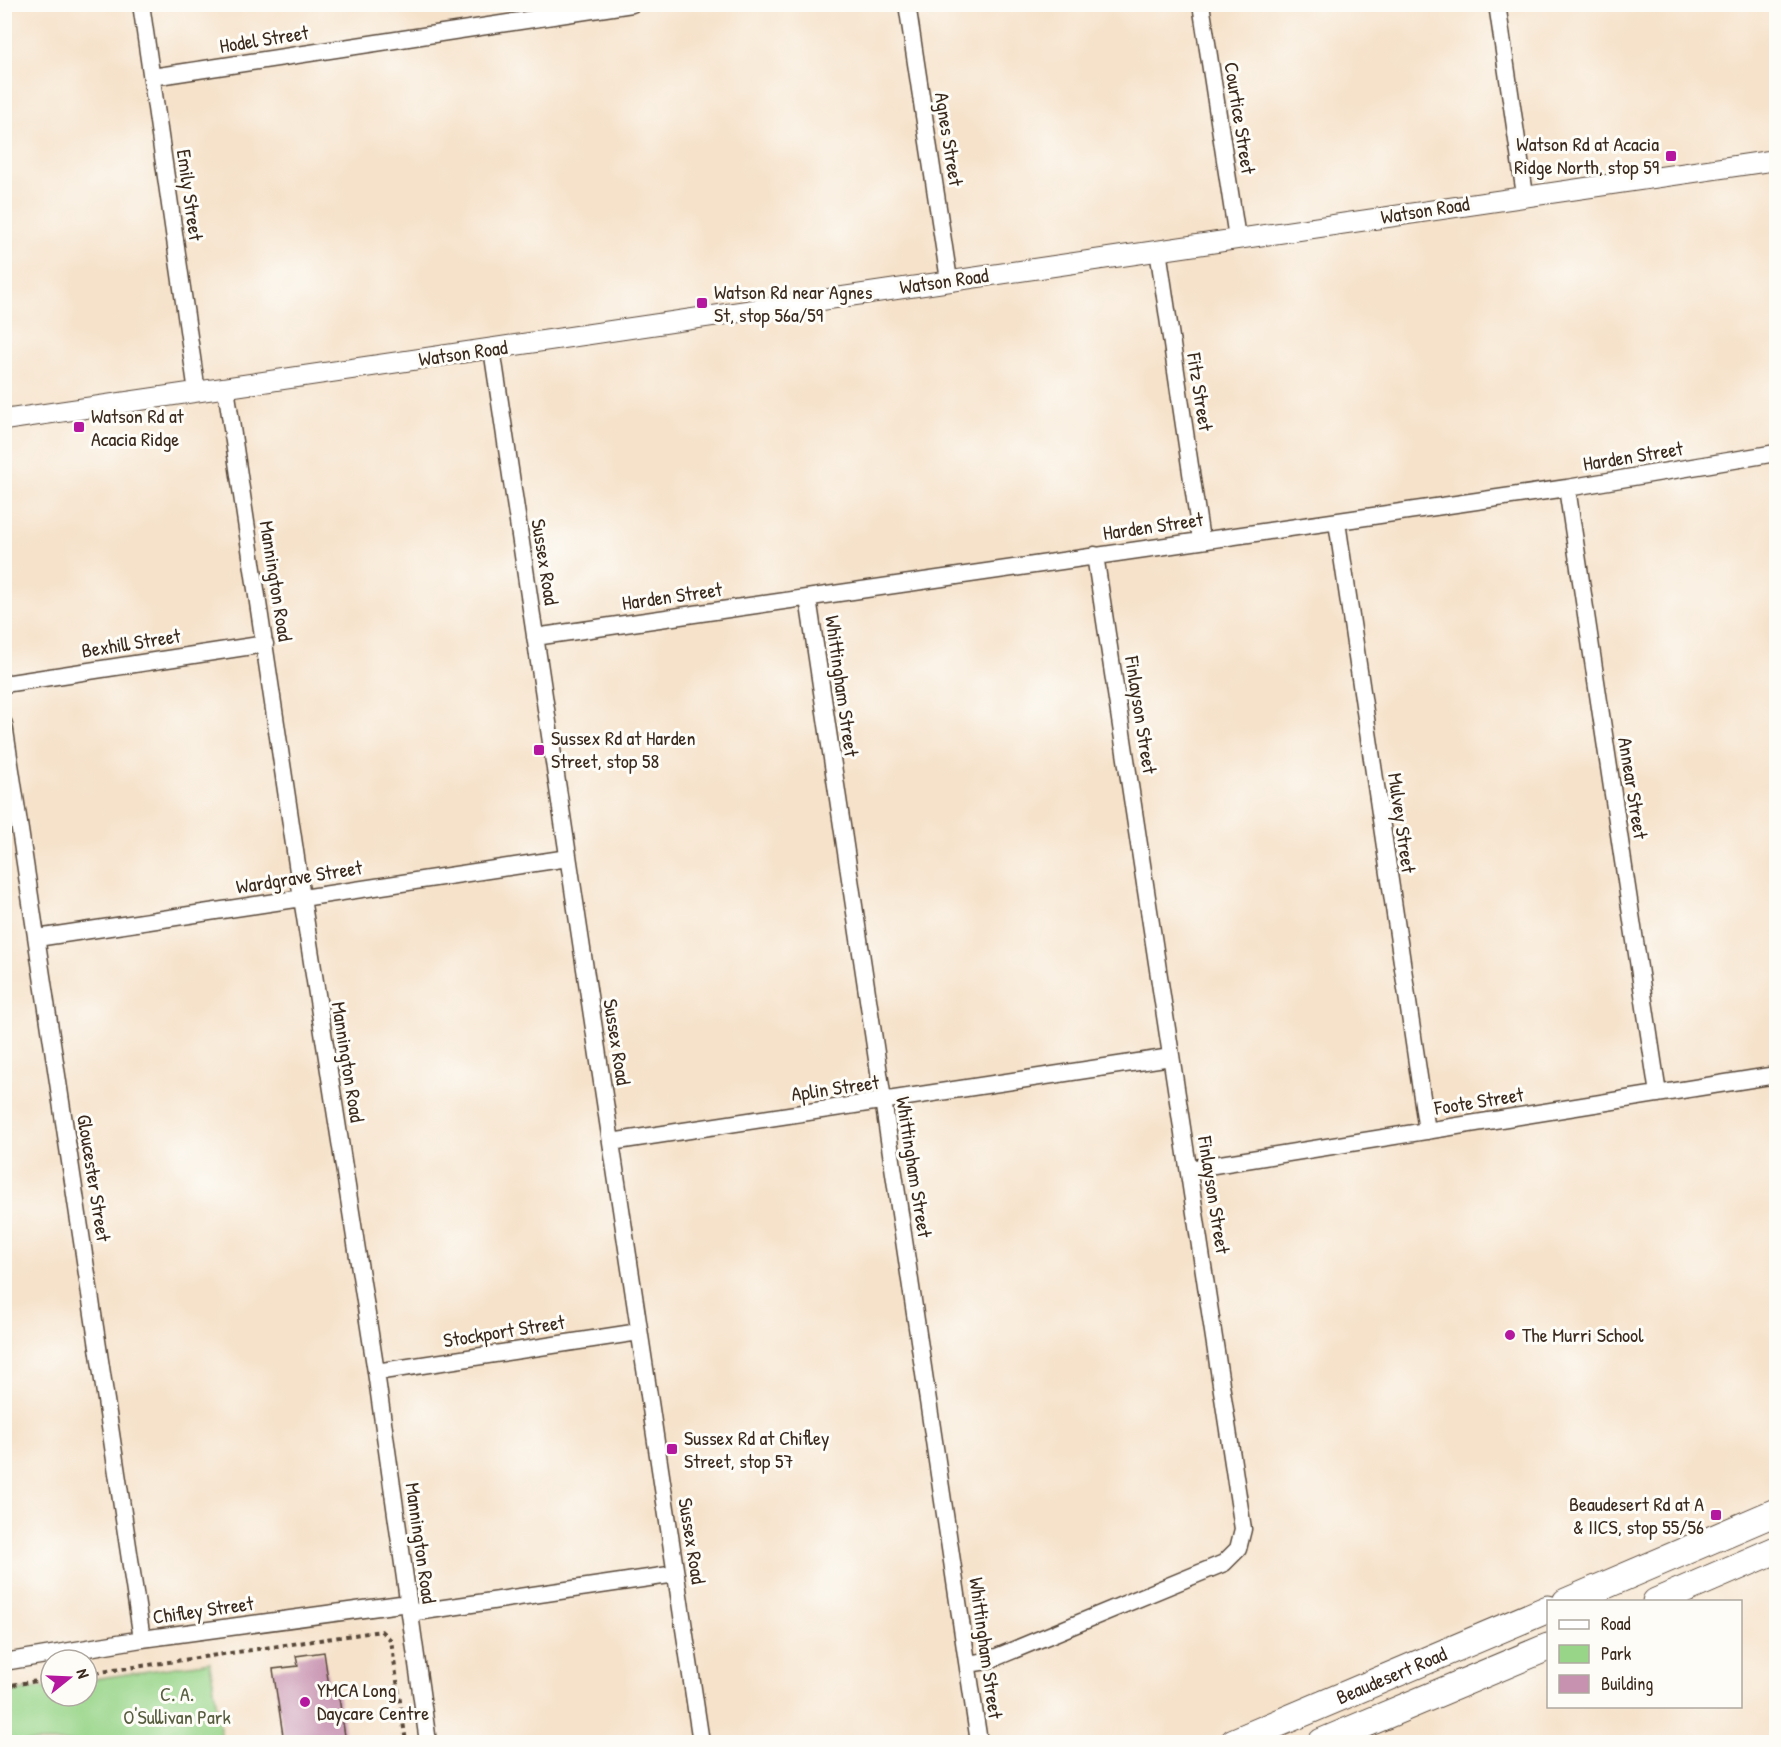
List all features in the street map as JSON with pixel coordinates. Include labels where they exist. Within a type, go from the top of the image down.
[{"type":"highway","points":[[1571,1600],[1776,1512]]},
{"type":"highway","points":[[1661,1600],[1776,1550]]},
{"type":"highway","name":"Beaudesert Road","points":[[1234,1743],[1547,1609]]},
{"type":"highway","name":"Beaudesert Road","points":[[1322,1743],[1547,1647]]},
{"type":"street","name":"Emily Street","points":[[141,4],[197,392]]},
{"type":"street","name":"Hodel Street","points":[[152,77],[632,4]]},
{"type":"street","name":"Agnes Street","points":[[907,4],[949,280]]},
{"type":"street","name":"Courtice Street","points":[[1201,4],[1237,238]]},
{"type":"street","points":[[1497,4],[1525,195]]},
{"type":"street","name":"Watson Road","points":[[4,420],[1525,195],[1776,160]]},
{"type":"street","name":"Fitz Street","points":[[1158,250],[1201,540]]},
{"type":"street","name":"Sussex Road","points":[[492,349],[701,1743]]},
{"type":"street","name":"Mannington Road","points":[[226,388],[376,1372],[428,1743]]},
{"type":"street","name":"Harden Street","points":[[535,637],[1567,488],[1776,453]]},
{"type":"street","name":"Annear Street","points":[[1567,488],[1658,1094]]},
{"type":"street","name":"Mulvey Street","points":[[1337,522],[1427,1131]]},
{"type":"street","name":"Finlayson Street","points":[[968,1664],[987,1661],[1224,1563],[1238,1550],[1244,1529],[1095,555]]},
{"type":"street","name":"Whittingham Street","points":[[808,598],[979,1743]]},
{"type":"street","name":"Bexhill Street","points":[[4,684],[265,644]]},
{"type":"street","name":"Gloucester Street","points":[[4,724],[142,1639]]},
{"type":"street","name":"Wardgrave Street","points":[[37,938],[568,858]]},
{"type":"street","name":"Aplin Street","points":[[611,1142],[1171,1057]]},
{"type":"street","name":"Foote Street","points":[[1189,1169],[1776,1076]]},
{"type":"street","name":"Stockport Street","points":[[376,1372],[639,1332]]},
{"type":"street","name":"Chifley Street","points":[[4,1662],[142,1639],[676,1574]]},
{"type":"path","points":[[99,1672],[381,1631],[391,1640],[406,1743]]},
{"type":"path","points":[[4,1686],[39,1681]]},
{"type":"green space","name":"C. A. O'Sullivan Park","points":[[210,1662],[222,1742],[5,1742],[5,1693],[39,1688],[39,1708],[99,1708],[99,1678]]},
{"type":"building","points":[[324,1652],[330,1693],[338,1692],[346,1742],[284,1742],[273,1669],[298,1666],[296,1656]]},
{"type":"place","name":"Watson Rd at Acacia Ridge North, stop 59","points":[[1671,156]]},
{"type":"place","name":"Watson Rd near Agnes St, stop 56a/59","points":[[702,303]]},
{"type":"place","name":"Watson Rd at Acacia Ridge","points":[[79,427]]},
{"type":"place","name":"Sussex Rd at Harden Street, stop 58","points":[[539,750]]},
{"type":"place","name":"The Murri School","points":[[1510,1335]]},
{"type":"place","name":"Sussex Rd at Chifley Street, stop 57","points":[[672,1449]]},
{"type":"place","name":"Beaudesert Rd at A & IICS, stop 55/56","points":[[1716,1515]]},
{"type":"place","name":"YMCA Long Daycare Centre","points":[[305,1702]]}]
